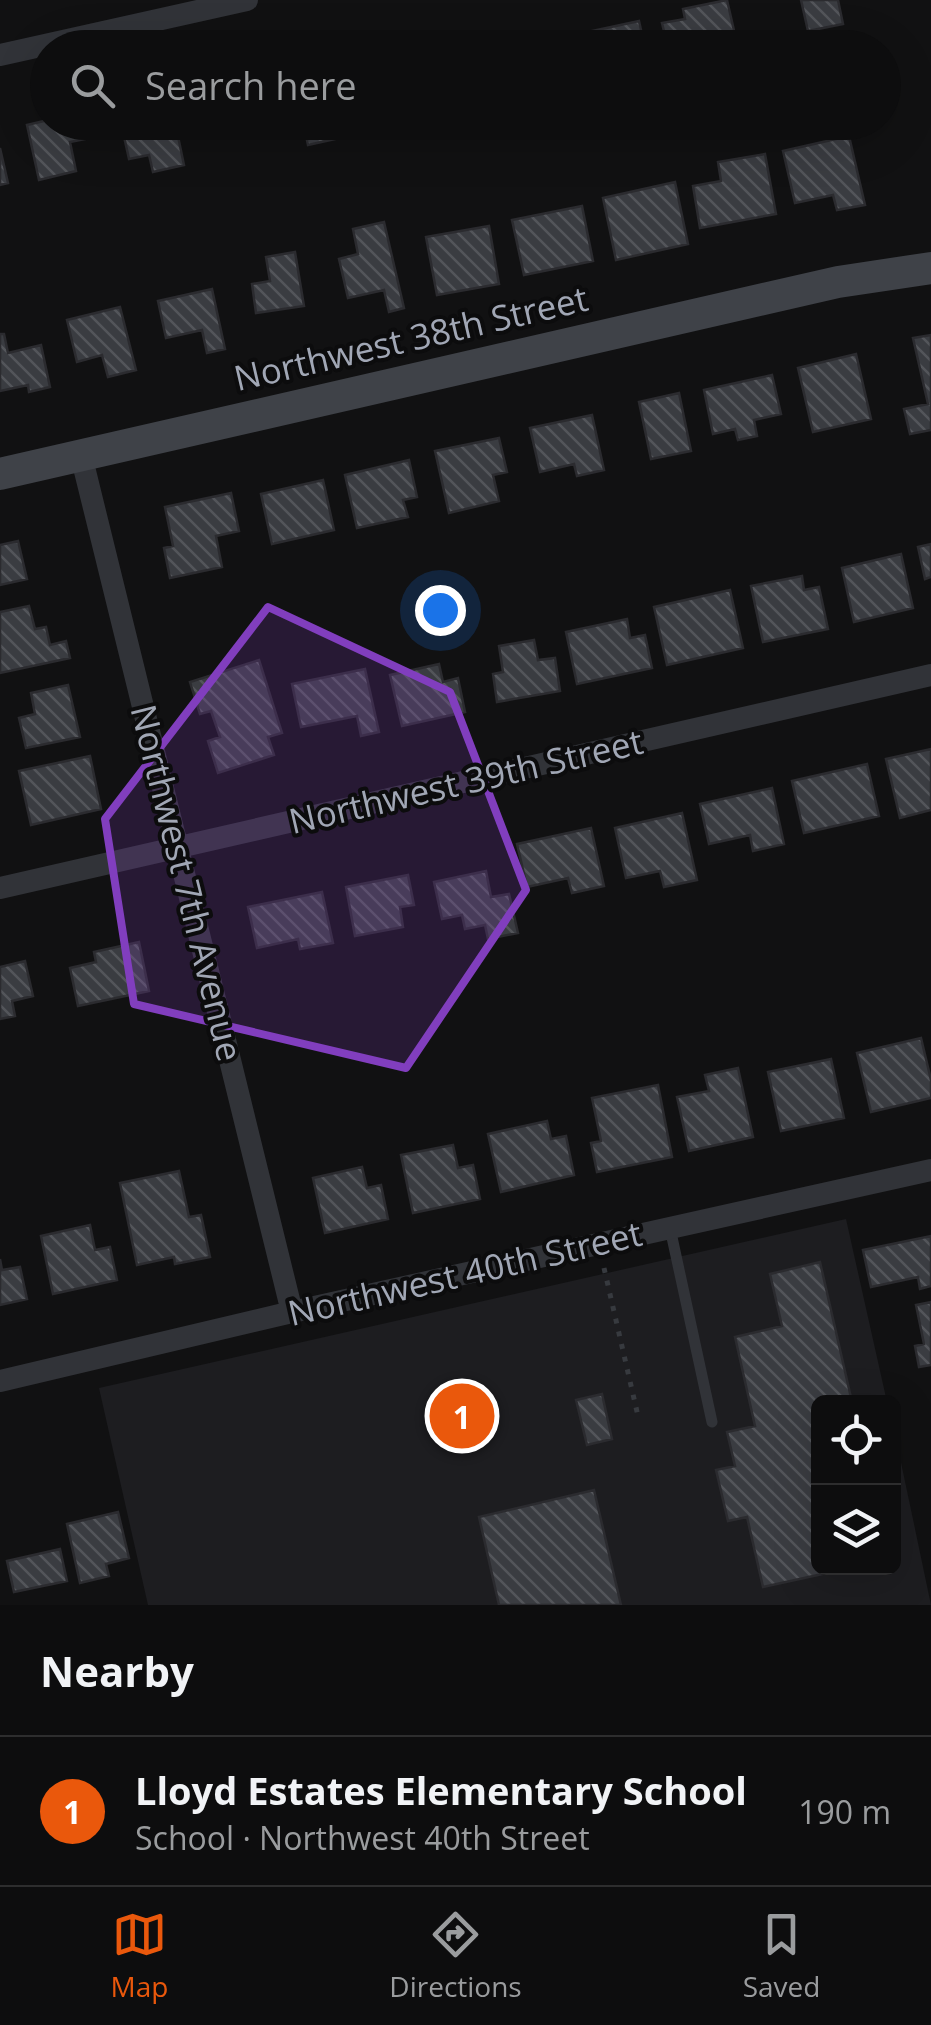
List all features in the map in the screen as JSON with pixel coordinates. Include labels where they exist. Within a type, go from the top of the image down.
[{"type":"street","points":[[112,30],[247,0]]},
{"type":"street","points":[[0,55],[30,48]]},
{"type":"street","name":"Northwest 38th Street","points":[[838,282],[931,246]]},
{"type":"street","name":"Northwest 38th Street","points":[[0,474],[838,282],[931,268]]},
{"type":"street","name":"Northwest 7th Avenue","points":[[81,455],[292,1312]]},
{"type":"street","name":"Northwest 39th Street","points":[[0,888],[931,675]]},
{"type":"street","name":"Northwest 40th Street","points":[[0,1381],[931,1170]]},
{"type":"lane","points":[[670,1228],[712,1422]]},
{"type":"path","points":[[604,1268],[638,1416]]},
{"type":"highlighted area","points":[[268,607],[450,692],[526,890],[406,1068],[134,1004],[105,819]]},
{"type":"shaded area","points":[[846,1219],[885,1395],[811,1395],[811,1575],[901,1575],[901,1462],[931,1605],[148,1605],[99,1388]]},
{"type":"building","points":[[727,0],[734,30],[664,30],[662,23],[685,19],[683,9]]},
{"type":"building","points":[[801,0],[838,0],[843,24],[808,30]]},
{"type":"building","points":[[639,21],[641,30],[597,30]]},
{"type":"building","points":[[30,140],[80,140],[70,142],[76,171],[39,180]]},
{"type":"building","points":[[125,140],[179,140],[184,165],[153,172],[149,155],[129,159]]},
{"type":"building","points":[[831,140],[850,140],[865,205],[837,210],[833,195],[795,203],[783,151]]},
{"type":"building","points":[[0,148],[8,183],[0,185]]},
{"type":"building","points":[[765,154],[776,214],[700,228],[693,186],[721,181],[718,162]]},
{"type":"building","points":[[675,182],[688,244],[616,260],[603,198]]},
{"type":"building","points":[[582,206],[593,261],[524,275],[512,220]]},
{"type":"building","points":[[384,222],[404,308],[389,312],[384,290],[348,298],[339,259],[358,254],[353,229]]},
{"type":"building","points":[[489,226],[499,284],[437,295],[426,237]]},
{"type":"building","points":[[295,252],[304,306],[256,313],[252,284],[270,281],[266,257]]},
{"type":"building","points":[[212,289],[225,349],[207,353],[202,330],[166,338],[158,301]]},
{"type":"building","points":[[120,307],[136,370],[108,377],[102,355],[77,362],[67,320]]},
{"type":"building","points":[[0,334],[4,334],[8,353],[41,345],[50,387],[29,392],[28,385],[0,391]]},
{"type":"building","points":[[931,335],[931,430],[910,434],[904,409],[928,404],[913,338]]},
{"type":"building","points":[[856,354],[871,419],[813,432],[798,368]]},
{"type":"building","points":[[772,375],[781,414],[754,420],[757,436],[738,440],[735,429],[713,434],[704,390]]},
{"type":"building","points":[[679,393],[691,451],[651,459],[639,402]]},
{"type":"building","points":[[592,415],[604,470],[577,476],[574,464],[540,472],[530,428]]},
{"type":"building","points":[[499,438],[507,472],[493,475],[499,501],[449,513],[435,451]]},
{"type":"building","points":[[409,460],[417,497],[403,500],[408,517],[357,528],[345,475]]},
{"type":"building","points":[[323,480],[334,530],[272,544],[261,494]]},
{"type":"building","points":[[231,493],[239,531],[216,536],[222,567],[170,578],[164,548],[173,546],[165,507]]},
{"type":"building","points":[[18,541],[27,579],[0,585],[0,545]]},
{"type":"building","points":[[931,544],[931,577],[925,579],[918,547]]},
{"type":"building","points":[[901,554],[913,608],[854,622],[842,568]]},
{"type":"building","points":[[802,576],[804,590],[819,587],[828,629],[763,642],[751,586]]},
{"type":"building","points":[[730,590],[743,648],[667,665],[654,607]]},
{"type":"building","points":[[29,606],[35,629],[46,627],[50,645],[66,641],[70,658],[0,673],[0,612]]},
{"type":"building","points":[[627,619],[630,638],[645,635],[652,668],[577,684],[566,632]]},
{"type":"building","points":[[534,640],[538,660],[555,658],[560,691],[497,702],[493,674],[503,672],[499,646]]},
{"type":"building","points":[[259,660],[282,733],[268,737],[274,755],[218,773],[208,741],[220,737],[211,711],[200,714],[190,682]]},
{"type":"building","points":[[439,664],[443,682],[458,678],[465,712],[402,726],[390,675]]},
{"type":"building","points":[[365,669],[379,732],[361,736],[357,716],[301,727],[292,684]]},
{"type":"building","points":[[68,685],[80,737],[26,748],[19,718],[35,714],[31,693]]},
{"type":"building","points":[[931,749],[931,810],[900,818],[886,759]]},
{"type":"building","points":[[90,756],[101,809],[31,825],[19,771]]},
{"type":"building","points":[[867,764],[879,816],[804,833],[792,781]]},
{"type":"building","points":[[772,788],[784,844],[753,851],[750,835],[709,844],[700,804]]},
{"type":"building","points":[[682,813],[697,880],[664,887],[660,871],[626,878],[615,828]]},
{"type":"building","points":[[591,828],[604,886],[572,893],[568,878],[527,887],[517,844]]},
{"type":"building","points":[[486,871],[491,897],[509,894],[518,933],[488,939],[485,925],[465,929],[462,915],[442,919],[434,882]]},
{"type":"building","points":[[408,875],[414,905],[400,907],[403,927],[355,936],[346,887]]},
{"type":"building","points":[[322,892],[333,943],[300,949],[298,939],[257,948],[248,907]]},
{"type":"building","points":[[139,942],[149,991],[78,1006],[70,968],[96,962],[94,952]]},
{"type":"building","points":[[25,961],[33,996],[12,1001],[15,1016],[0,1019],[0,967]]},
{"type":"building","points":[[921,1038],[931,1098],[871,1112],[857,1053]]},
{"type":"building","points":[[831,1059],[844,1118],[781,1131],[768,1072]]},
{"type":"building","points":[[738,1068],[753,1137],[689,1151],[677,1097],[709,1091],[705,1075]]},
{"type":"building","points":[[658,1085],[672,1157],[597,1172],[591,1143],[601,1141],[592,1098]]},
{"type":"building","points":[[547,1121],[551,1139],[566,1136],[574,1175],[501,1192],[488,1134]]},
{"type":"building","points":[[453,1145],[458,1168],[473,1165],[480,1199],[413,1213],[401,1155]]},
{"type":"building","points":[[362,1167],[367,1188],[381,1185],[388,1219],[325,1233],[313,1178]]},
{"type":"building","points":[[179,1171],[189,1217],[201,1215],[210,1257],[175,1264],[174,1257],[137,1265],[120,1183]]},
{"type":"building","points":[[90,1225],[95,1250],[110,1247],[117,1280],[53,1294],[41,1236]]},
{"type":"building","points":[[931,1236],[931,1286],[920,1289],[918,1277],[871,1287],[863,1250]]},
{"type":"building","points":[[0,1259],[2,1270],[20,1267],[27,1299],[0,1305]]},
{"type":"building","points":[[820,1262],[850,1395],[811,1395],[811,1575],[818,1575],[763,1587],[747,1517],[728,1521],[716,1470],[735,1466],[727,1432],[755,1426],[735,1337],[782,1326],[770,1274]]},
{"type":"building","points":[[931,1302],[931,1365],[919,1367],[915,1346],[924,1344],[916,1305]]},
{"type":"building","points":[[602,1394],[612,1439],[587,1445],[576,1400]]},
{"type":"building","points":[[594,1490],[621,1605],[499,1605],[479,1517]]},
{"type":"building","points":[[118,1512],[129,1558],[106,1564],[109,1576],[80,1583],[67,1524]]},
{"type":"building","points":[[60,1549],[67,1581],[14,1592],[7,1561]]},
{"type":"place","name":"Lloyd Estates Elementary School","points":[[462,1416]]}]
